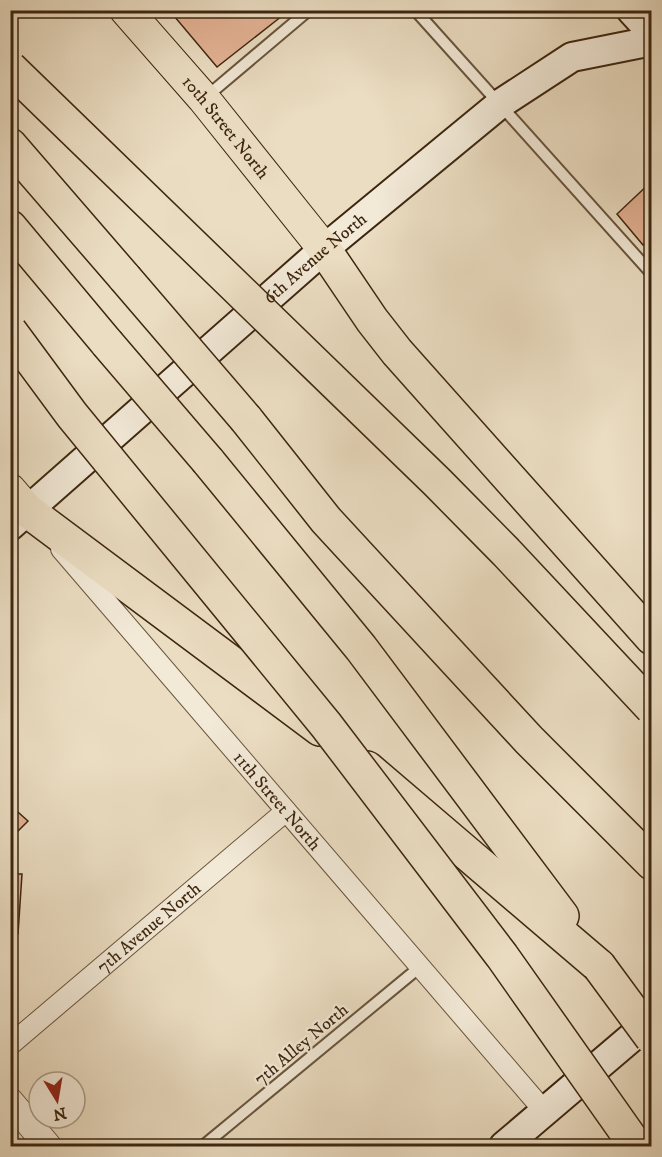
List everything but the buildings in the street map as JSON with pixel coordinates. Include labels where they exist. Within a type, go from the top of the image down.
[{"type":"highway","points":[[10,68],[437,482],[506,552],[651,708]]},
{"type":"highway","points":[[10,145],[246,419],[326,520],[543,755],[651,863]]},
{"type":"highway","points":[[10,227],[208,461],[361,648],[651,1038]]},
{"type":"highway","points":[[324,249],[372,320],[397,352],[651,638]]},
{"type":"highway","points":[[10,331],[72,415],[326,725],[502,956],[636,1146]]},
{"type":"highway","points":[[16,509],[304,715],[599,966]]},
{"type":"main road","name":"10th Street North","points":[[126,10],[204,99],[324,249]]},
{"type":"main road","points":[[631,10],[651,33]]},
{"type":"main road","name":"6th Avenue North","points":[[16,509],[500,104],[572,57],[651,41]]},
{"type":"main road","points":[[504,1146],[651,1020]]},
{"type":"street","name":"11th Street North","points":[[16,509],[286,811],[545,1112]]},
{"type":"street","name":"7th Avenue North","points":[[10,1045],[286,811]]},
{"type":"street","points":[[10,1101],[48,1146]]},
{"type":"lane","points":[[204,99],[309,10]]},
{"type":"lane","points":[[415,10],[651,274]]},
{"type":"lane","name":"7th Alley North","points":[[203,1146],[421,966]]}]
